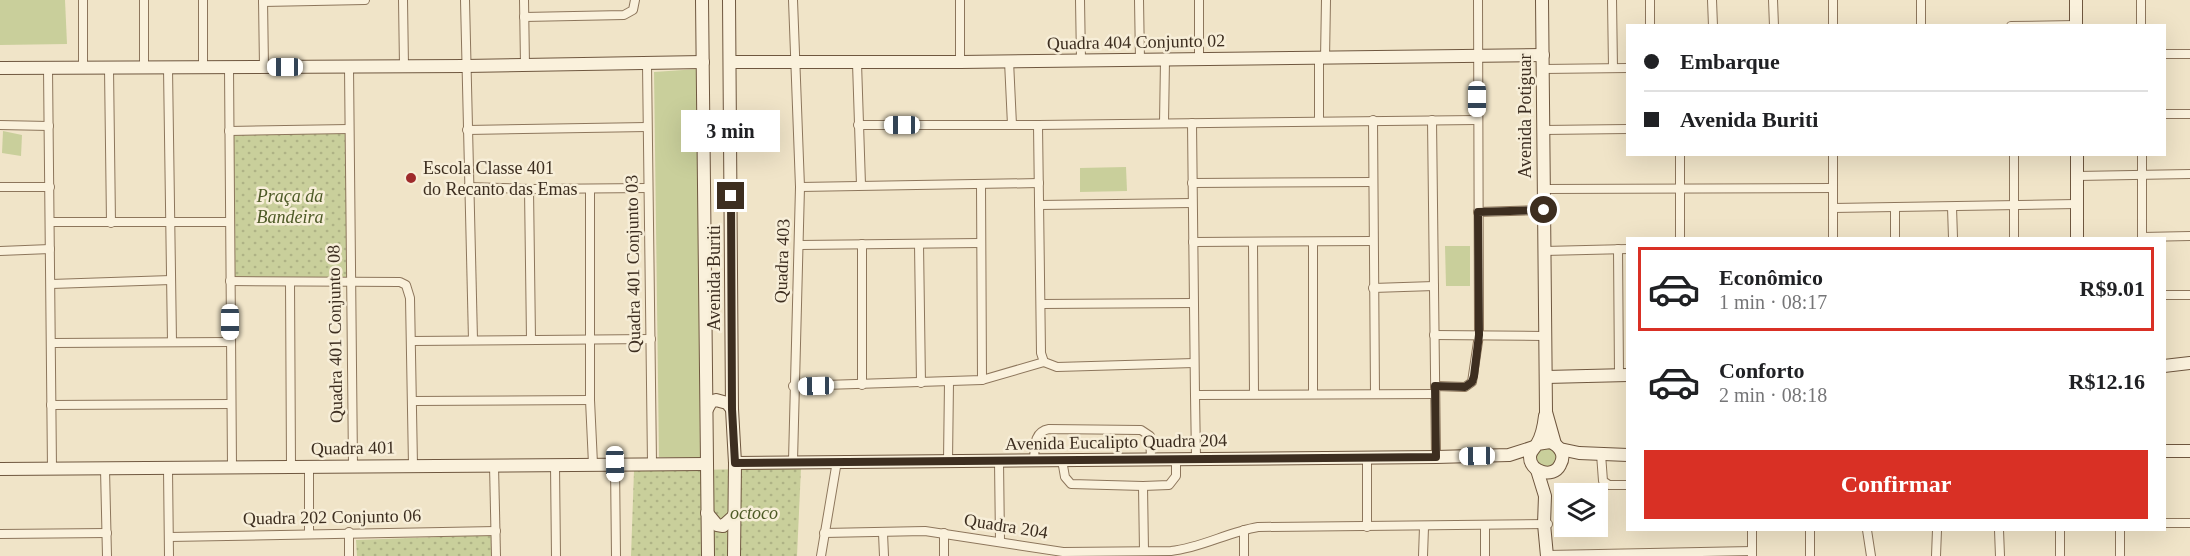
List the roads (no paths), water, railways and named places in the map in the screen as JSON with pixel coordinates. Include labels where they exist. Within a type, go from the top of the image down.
[{"type":"street","points":[[83,0],[83,68]]},
{"type":"street","points":[[144,0],[144,68]]},
{"type":"street","points":[[203,0],[203,68]]},
{"type":"street","points":[[264,67],[263,1],[365,0]]},
{"type":"street","points":[[403,0],[404,66]]},
{"type":"street","points":[[465,0],[473,340]]},
{"type":"street","points":[[524,0],[525,65]]},
{"type":"street","points":[[524,17],[624,15],[633,10],[635,0]]},
{"type":"street","name":"Avenida Buriti","points":[[702,0],[708,556]]},
{"type":"street","name":"Avenida Buriti","points":[[729,0],[732,409],[735,463],[734,556]]},
{"type":"street","name":"Quadra 403","points":[[793,0],[800,187],[800,245],[793,386],[793,461]]},
{"type":"street","points":[[960,0],[960,63]]},
{"type":"street","points":[[1080,0],[1081,60]]},
{"type":"street","points":[[1139,0],[1140,60]]},
{"type":"street","points":[[1199,0],[1199,59]]},
{"type":"street","points":[[1319,121],[1326,0]]},
{"type":"street","points":[[1194,395],[1375,394],[1465,387],[1472,382],[1479,335],[1478,0]]},
{"type":"street","name":"Avenida Potiguar","points":[[1542,0],[1546,412],[1530,456],[1544,489],[1547,556]]},
{"type":"street","points":[[1612,0],[1613,68]]},
{"type":"street","points":[[1650,0],[1650,24]]},
{"type":"street","points":[[1712,0],[1713,24]]},
{"type":"street","points":[[1773,0],[1774,24]]},
{"type":"street","points":[[1833,0],[1833,24]]},
{"type":"street","points":[[1921,0],[1921,24]]},
{"type":"street","points":[[2076,0],[2076,24]]},
{"type":"street","points":[[2141,0],[2141,24]]},
{"type":"street","points":[[2166,54],[2190,54]]},
{"type":"street","name":"Quadra 404 Conjunto 02","points":[[730,62],[960,63],[1543,55]]},
{"type":"street","points":[[1164,123],[1165,60]]},
{"type":"street","points":[[0,68],[349,67],[703,62]]},
{"type":"street","points":[[1009,62],[1012,125]]},
{"type":"street","points":[[857,63],[861,186]]},
{"type":"street","name":"Quadra 401 Conjunto 03","points":[[647,64],[652,463]]},
{"type":"street","points":[[229,67],[232,467]]},
{"type":"street","name":"Quadra 401 Conjunto 08","points":[[349,67],[354,466]]},
{"type":"street","points":[[48,68],[52,469]]},
{"type":"street","points":[[109,68],[111,223]]},
{"type":"street","points":[[168,68],[172,342]]},
{"type":"street","points":[[1543,69],[1626,68]]},
{"type":"street","points":[[2166,114],[2190,114]]},
{"type":"street","points":[[704,116],[716,124],[722,123],[729,115]]},
{"type":"street","points":[[1373,120],[1372,241],[1375,394]]},
{"type":"street","points":[[1432,120],[1436,457]]},
{"type":"street","points":[[858,125],[1477,120]]},
{"type":"street","points":[[1192,123],[1196,458]]},
{"type":"street","points":[[0,125],[49,126]]},
{"type":"street","points":[[1038,125],[1041,353],[1044,362]]},
{"type":"street","points":[[467,130],[647,127]]},
{"type":"street","points":[[230,131],[350,129]]},
{"type":"street","points":[[1543,130],[1626,129]]},
{"type":"street","points":[[1680,156],[1680,237]]},
{"type":"street","points":[[1833,156],[1833,237]]},
{"type":"street","points":[[2014,156],[2014,237]]},
{"type":"street","points":[[2077,156],[2077,237]]},
{"type":"street","points":[[2142,156],[2142,237]]},
{"type":"street","points":[[2077,176],[2190,174]]},
{"type":"street","points":[[1192,183],[1373,182]]},
{"type":"street","points":[[800,187],[1039,183]]},
{"type":"street","points":[[981,184],[982,380]]},
{"type":"street","points":[[0,187],[50,187]]},
{"type":"street","points":[[468,187],[648,188]]},
{"type":"street","points":[[1544,189],[1833,188]]},
{"type":"street","points":[[529,189],[531,339]]},
{"type":"street","points":[[590,189],[592,339],[590,400],[593,464]]},
{"type":"street","points":[[1039,205],[1192,203]]},
{"type":"street","points":[[1833,208],[2076,204]]},
{"type":"street","points":[[1952,207],[1953,237]]},
{"type":"street","points":[[1895,208],[1895,237]]},
{"type":"street","points":[[1478,212],[1544,210]]},
{"type":"street","points":[[50,222],[230,222]]},
{"type":"street","points":[[2166,237],[2190,236]]},
{"type":"street","points":[[1193,242],[1372,241]]},
{"type":"street","points":[[1313,242],[1313,394]]},
{"type":"street","points":[[800,245],[980,243]]},
{"type":"street","points":[[1253,243],[1254,394]]},
{"type":"street","points":[[862,244],[862,385]]},
{"type":"street","points":[[919,244],[921,383]]},
{"type":"street","points":[[0,250],[50,249]]},
{"type":"street","points":[[1544,251],[1623,249],[1624,310],[1623,375],[1546,377]]},
{"type":"street","points":[[51,284],[171,280]]},
{"type":"street","points":[[230,281],[400,282],[406,285],[410,298],[412,466]]},
{"type":"street","points":[[290,282],[291,467]]},
{"type":"street","points":[[1373,288],[1434,286]]},
{"type":"street","points":[[2166,295],[2190,295]]},
{"type":"street","points":[[1041,304],[1193,303]]},
{"type":"street","points":[[1434,335],[1544,336]]},
{"type":"street","points":[[411,341],[651,339]]},
{"type":"street","points":[[52,343],[230,342]]},
{"type":"street","points":[[793,386],[982,380],[1044,362],[1057,367],[1194,363]]},
{"type":"street","points":[[2166,366],[2190,363]]},
{"type":"street","points":[[948,461],[949,382]]},
{"type":"street","points":[[412,401],[590,400]]},
{"type":"street","points":[[707,409],[711,402],[716,400],[727,403],[732,409]]},
{"type":"street","points":[[51,405],[231,404]]},
{"type":"street","name":"Avenida Potiguar","points":[[1546,412],[1562,455],[1551,486],[1546,528]]},
{"type":"street","points":[[1034,461],[1037,437],[1043,430],[1049,429],[1141,430],[1150,436],[1151,458]]},
{"type":"street","points":[[1498,456],[1516,454],[1546,441],[1579,453],[1626,455]]},
{"type":"street","points":[[2166,451],[2190,451]]},
{"type":"street","points":[[1498,456],[1515,459],[1547,473],[1580,458],[1603,455]]},
{"type":"street","points":[[1603,455],[1603,482],[1609,485],[1626,485]]},
{"type":"street","name":"Avenida Eucalipto Quadra 204","points":[[735,463],[1498,456]]},
{"type":"street","points":[[1367,457],[1367,527]]},
{"type":"street","points":[[1062,460],[1065,477],[1071,484],[1143,486],[1169,485],[1176,476],[1176,459]]},
{"type":"street","points":[[821,556],[837,461]]},
{"type":"street","points":[[999,461],[1000,541]]},
{"type":"street","points":[[615,464],[616,556]]},
{"type":"street","name":"Quadra 401","points":[[0,469],[706,464]]},
{"type":"street","points":[[494,465],[496,556]]},
{"type":"street","points":[[555,465],[556,556]]},
{"type":"street","points":[[309,467],[309,533]]},
{"type":"street","points":[[168,468],[169,556]]},
{"type":"street","points":[[105,469],[107,556]]},
{"type":"street","points":[[1143,486],[1144,551]]},
{"type":"street","points":[[707,513],[717,525],[723,526],[734,516]]},
{"type":"street","points":[[2166,523],[2190,523]]},
{"type":"street","points":[[1485,526],[1485,556]]},
{"type":"street","name":"Quadra 204","points":[[824,533],[944,533],[1000,541],[1063,554],[1125,554],[1144,551],[1185,553],[1244,530],[1258,527],[1546,528]]},
{"type":"street","points":[[1423,556],[1424,527]]},
{"type":"street","points":[[1244,530],[1244,556]]},
{"type":"street","name":"Quadra 202 Conjunto 06","points":[[169,537],[496,531]]},
{"type":"street","points":[[1547,556],[1752,554],[1752,531]]},
{"type":"street","points":[[1810,531],[1810,556]]},
{"type":"street","points":[[1867,531],[1871,556]]},
{"type":"street","points":[[1936,556],[1937,531]]},
{"type":"street","points":[[1999,531],[2000,556]]},
{"type":"street","points":[[2060,531],[2060,556]]},
{"type":"street","points":[[2120,531],[2120,556]]},
{"type":"street","points":[[349,532],[349,556]]},
{"type":"street","points":[[0,534],[106,533]]},
{"type":"street","points":[[883,533],[884,556]]},
{"type":"street","name":"Quadra 204","points":[[944,533],[944,556]]},
{"type":"place","name":"Escola Classe 401 do Recanto das Emas","points":[[411,178]]},
{"type":"park label","name":"Praça da Bandeira","points":[[290,206]]},
{"type":"park label","name":"octoco","points":[[754,513]]}]
